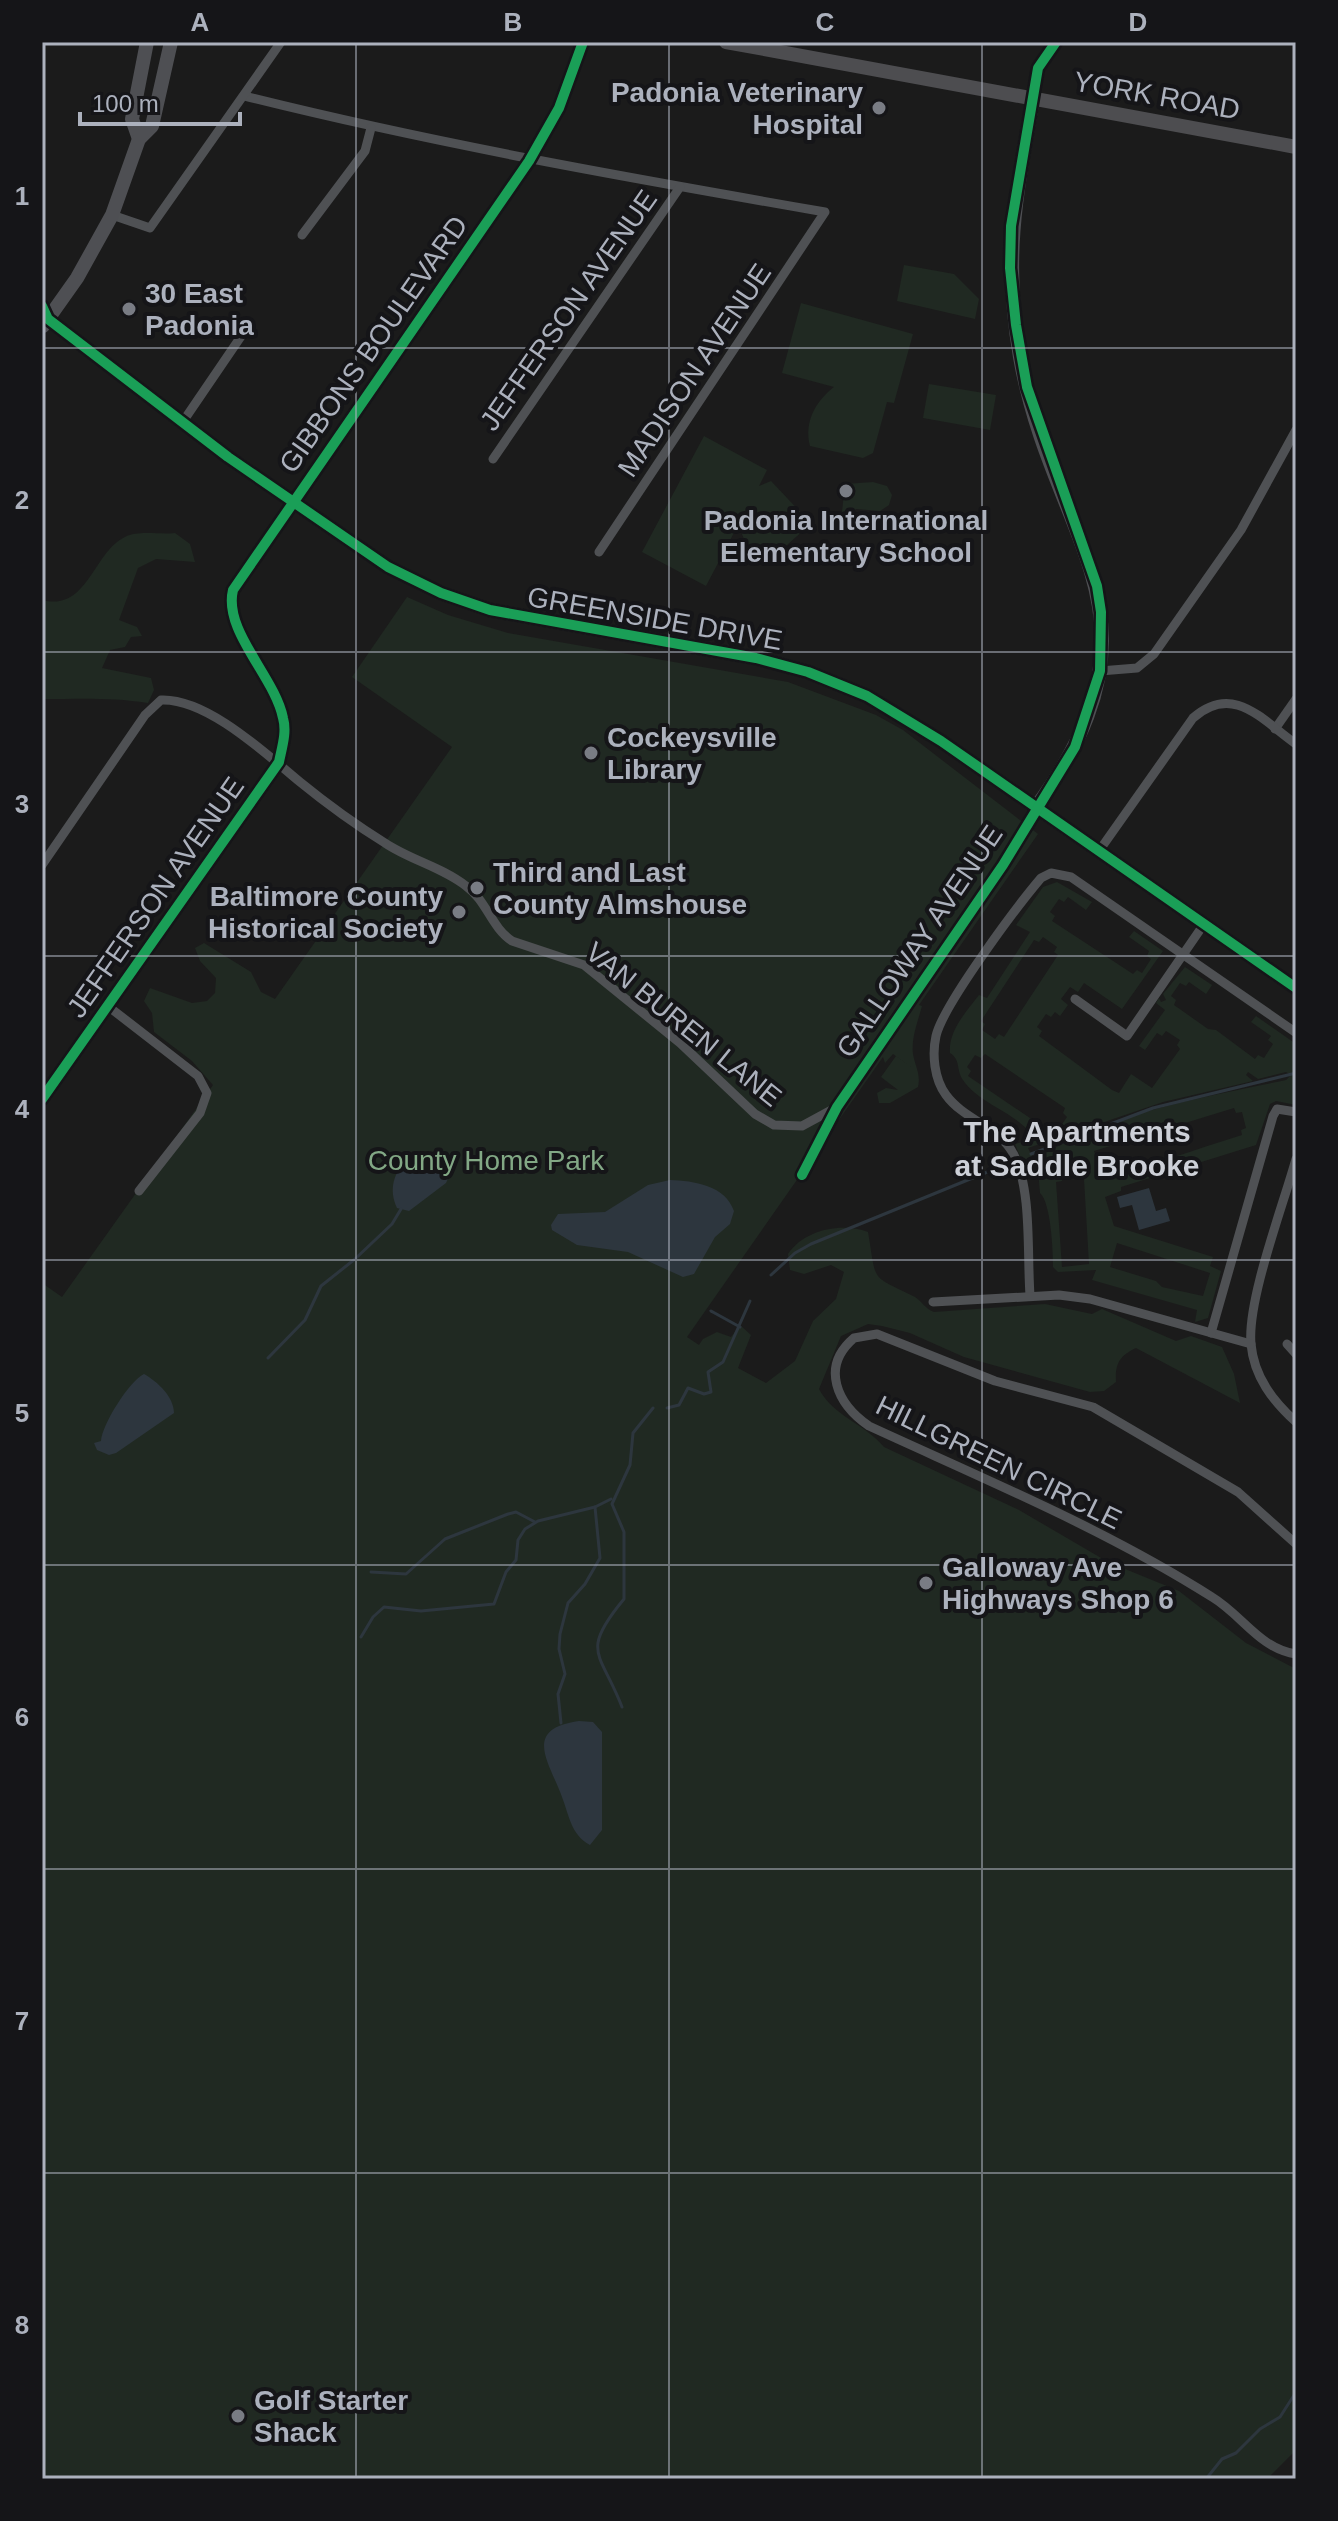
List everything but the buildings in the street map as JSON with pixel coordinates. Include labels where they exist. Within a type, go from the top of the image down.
[{"type":"main road","name":"YORK ROAD","points":[[726,42],[1296,147]]},
{"type":"street","points":[[139,139],[132,119],[147,42]]},
{"type":"street","points":[[44,318],[77,278],[112,215],[139,139],[152,126],[171,42]]},
{"type":"street","points":[[112,215],[150,228],[281,42]]},
{"type":"street","name":"GIBBONS BOULEVARD","points":[[279,762],[284,719],[271,687],[237,626],[231,599],[241,577],[292,502],[529,161],[559,108],[583,42]]},
{"type":"street","name":"GALLOWAY AVENUE","points":[[802,1175],[837,1107],[1003,865],[1075,747],[1100,671],[1101,612],[1097,586],[1035,414],[1016,325],[1010,240],[1038,68],[1056,42]]},
{"type":"street","points":[[244,96],[371,128],[529,161],[680,187]]},
{"type":"street","points":[[302,235],[365,151],[371,128]]},
{"type":"street","name":"MADISON AVENUE","points":[[599,552],[825,212],[680,187]]},
{"type":"street","name":"JEFFERSON AVENUE","points":[[493,459],[680,187]]},
{"type":"street","name":"GREENSIDE DRIVE","points":[[44,318],[182,423],[388,567],[471,604],[527,619],[756,658],[834,681],[915,723],[1296,988]]},
{"type":"street","points":[[182,423],[244,332]]},
{"type":"street","points":[[1100,671],[1137,668],[1154,654],[1241,530],[1296,430]]},
{"type":"street","points":[[1275,729],[1296,699]]},
{"type":"street","points":[[42,865],[145,715],[161,700],[183,701],[195,707],[279,762]]},
{"type":"street","points":[[1099,851],[1193,718],[1204,708],[1229,702],[1248,709],[1296,744]]},
{"type":"street","name":"JEFFERSON AVENUE","points":[[42,1099],[279,762]]},
{"type":"street","name":"VAN BUREN LANE","points":[[279,762],[299,781],[387,845],[465,885],[481,898],[502,935],[584,965],[680,1043],[766,1121],[784,1128],[802,1126],[837,1107]]},
{"type":"street","points":[[1030,1295],[1019,1169],[1008,1146],[945,1095],[939,1082],[934,1052],[943,1016],[1032,888],[1051,873],[1071,877],[1295,1032]]},
{"type":"street","points":[[1075,999],[1127,1036],[1204,924]]},
{"type":"street","points":[[109,1007],[198,1076],[207,1093],[200,1113],[139,1191]]},
{"type":"street","points":[[1211,1333],[1273,1116],[1277,1109],[1296,1112]]},
{"type":"street","points":[[1296,1159],[1292,1192],[1255,1302],[1251,1344],[1264,1385],[1296,1422]]},
{"type":"street","points":[[933,1302],[1030,1295],[1090,1299],[1251,1344]]},
{"type":"street","name":"HILLGREEN CIRCLE","points":[[1296,1544],[1238,1492],[1093,1407],[995,1381],[877,1334],[854,1338],[839,1355],[834,1367],[838,1392],[853,1415],[869,1426],[1037,1504],[1180,1576],[1218,1601],[1262,1641],[1296,1654]]},
{"type":"street","points":[[1287,1344],[1296,1354]]},
{"type":"green space","points":[[904,265],[954,274],[979,299],[975,319],[897,301]]},
{"type":"green space","points":[[801,303],[913,334],[894,403],[887,402],[873,453],[863,458],[810,446],[809,429],[813,413],[821,399],[834,387],[782,373]]},
{"type":"green space","points":[[929,384],[996,395],[990,430],[923,418]]},
{"type":"green space","points":[[704,436],[767,470],[759,486],[771,481],[805,517],[805,529],[770,560],[748,548],[738,525],[706,586],[642,552]]},
{"type":"green space","points":[[873,482],[887,486],[892,495],[889,505],[880,511],[856,509],[850,515],[842,512],[845,484]]},
{"type":"green space","points":[[143,533],[175,533],[190,544],[195,562],[156,559],[138,568],[119,620],[137,627],[142,636],[131,637],[125,647],[110,650],[102,668],[151,678],[154,690],[148,703],[108,699],[42,699],[42,600],[57,601],[70,597],[89,579],[114,545],[125,537]]},
{"type":"green space","name":"County Home Park","points":[[407,597],[448,615],[508,633],[788,682],[876,715],[903,730],[1038,834],[919,1005],[922,1006],[913,1048],[918,1087],[890,1103],[879,1103],[877,1093],[886,1088],[898,1090],[881,1077],[896,1056],[893,1054],[885,1063],[883,1057],[687,1337],[699,1345],[703,1339],[717,1332],[731,1337],[740,1325],[751,1335],[738,1368],[766,1383],[795,1361],[813,1321],[836,1299],[844,1272],[831,1265],[804,1274],[790,1270],[788,1254],[813,1234],[846,1228],[868,1232],[875,1269],[882,1280],[915,1297],[934,1312],[1045,1304],[1092,1314],[1102,1309],[1176,1341],[1191,1336],[1222,1347],[1234,1374],[1240,1403],[1136,1348],[1119,1361],[1116,1382],[1104,1391],[1090,1392],[964,1357],[910,1333],[868,1324],[841,1336],[819,1389],[825,1399],[884,1447],[1019,1510],[1108,1562],[1179,1591],[1246,1643],[1296,1669],[1296,2450],[1267,2479],[42,2479],[42,1283],[62,1297],[213,1085],[192,1061],[154,1032],[152,1013],[144,1001],[150,988],[192,1003],[207,1001],[215,993],[216,978],[200,961],[195,948],[204,943],[251,972],[261,992],[275,999],[452,747],[352,677]]},
{"type":"green space","points":[[1057,882],[1092,902],[1086,910],[1068,897],[1064,902],[1059,899],[1050,912],[1055,916],[1052,921],[1133,974],[1137,970],[1142,973],[1151,959],[1147,956],[1149,951],[1129,937],[1134,931],[1163,951],[1122,1009],[1084,983],[1078,992],[1070,987],[1061,999],[1068,1005],[1060,1016],[1055,1012],[1051,1017],[1046,1014],[1037,1027],[1042,1031],[1039,1036],[1112,1090],[1119,1093],[1131,1074],[1152,1088],[1180,1049],[1177,1045],[1180,1040],[1166,1031],[1162,1036],[1157,1033],[1145,1050],[1139,1046],[1165,1010],[1156,1003],[1159,998],[1161,1002],[1166,1000],[1163,994],[1185,967],[1212,985],[1206,994],[1189,982],[1186,986],[1180,983],[1171,996],[1176,1000],[1174,1005],[1208,1029],[1216,1030],[1255,1059],[1258,1055],[1264,1058],[1273,1044],[1268,1040],[1271,1036],[1251,1022],[1256,1016],[1296,1044],[1296,1105],[1276,1101],[1270,1104],[1256,1145],[1121,1187],[1121,1191],[1105,1197],[1114,1226],[1213,1257],[1210,1266],[1221,1271],[1208,1318],[1195,1322],[1197,1310],[1092,1280],[1096,1270],[1058,1272],[1053,1267],[1049,1216],[1040,1193],[1038,1170],[1027,1173],[1015,1144],[1029,1140],[1032,1135],[970,1088],[950,1053],[952,1037],[959,1022],[979,995],[987,998],[1030,932],[1016,925],[1043,887]],"holes":[[[1043,937],[1057,947],[1054,952],[1058,955],[1004,1037],[999,1034],[995,1039],[982,1030],[985,1024],[981,1021],[1034,940],[1039,942]],[[985,1054],[1065,1108],[1063,1113],[1067,1117],[1058,1130],[1053,1127],[1049,1131],[968,1076],[971,1071],[967,1067],[975,1055],[981,1058]],[[1248,1072],[1258,1079],[1286,1072],[1291,1075],[1286,1080],[1124,1118],[1034,1160],[1028,1148],[1163,1102],[1253,1081],[1246,1075]],[[1234,1108],[1236,1113],[1242,1112],[1246,1128],[1241,1130],[1242,1135],[1102,1177],[1094,1151]],[[1077,1173],[1078,1179],[1084,1179],[1089,1264],[1062,1267],[1056,1182],[1062,1181],[1061,1174]],[[1117,1243],[1210,1273],[1203,1296],[1162,1287],[1156,1281],[1110,1267]]]},
{"type":"shaded area","points":[[408,1158],[446,1165],[451,1172],[446,1183],[409,1211],[397,1208],[393,1194],[396,1175]]},
{"type":"shaded area","points":[[670,1180],[708,1186],[724,1195],[734,1211],[730,1224],[715,1237],[694,1274],[683,1277],[628,1252],[577,1245],[552,1230],[551,1225],[558,1214],[605,1212],[648,1185]]},
{"type":"shaded area","points":[[1149,1188],[1156,1211],[1166,1208],[1170,1221],[1139,1230],[1132,1205],[1120,1208],[1117,1197]]},
{"type":"shaded area","points":[[144,1374],[164,1390],[174,1413],[116,1453],[109,1455],[97,1450],[94,1443],[101,1441],[117,1404]]},
{"type":"shaded area","points":[[579,1721],[593,1722],[602,1732],[602,1830],[590,1845],[579,1836],[572,1824],[544,1749],[550,1731]]},
{"type":"waterway","points":[[1031,1154],[1153,1108],[1296,1073]]},
{"type":"waterway","points":[[771,1275],[795,1253],[811,1244],[1002,1166]]},
{"type":"waterway","points":[[268,1358],[305,1320],[321,1286],[392,1224],[401,1209]]},
{"type":"waterway","points":[[667,1408],[679,1405],[688,1388],[704,1394],[711,1392],[708,1372],[723,1362],[750,1301]]},
{"type":"waterway","points":[[711,1311],[740,1327]]},
{"type":"waterway","points":[[622,1707],[598,1653],[602,1631],[624,1599],[624,1532],[612,1504],[630,1465],[633,1433],[653,1408]]},
{"type":"waterway","points":[[361,1637],[373,1617],[384,1607],[421,1611],[494,1604],[506,1572],[516,1560],[518,1540],[525,1529],[538,1521],[595,1507],[611,1499]]},
{"type":"waterway","points":[[561,1723],[558,1694],[565,1674],[559,1649],[560,1634],[568,1603],[585,1584],[600,1558],[595,1507]]},
{"type":"waterway","points":[[371,1572],[406,1574],[445,1539],[508,1514],[516,1512],[535,1522]]},
{"type":"waterway","points":[[1206,2479],[1222,2459],[1236,2453],[1260,2429],[1280,2417],[1296,2392]]},
{"type":"cycle path","points":[[42,1099],[279,762],[284,734],[283,718],[278,702],[235,622],[233,590],[529,161],[559,108],[583,42]]},
{"type":"cycle path","points":[[802,1175],[837,1107],[1003,865],[1075,747],[1100,671],[1101,612],[1097,586],[1027,387],[1010,268],[1011,226],[1038,68],[1056,42]]},
{"type":"cycle path","points":[[42,306],[48,319],[228,457],[388,567],[441,593],[490,610],[756,658],[808,672],[867,696],[941,741],[1296,988]]},
{"type":"place","name":"Padonia Veterinary Hospital","points":[[879,108]]},
{"type":"place","name":"30 East Padonia","points":[[129,309]]},
{"type":"place","name":"Padonia International Elementary School","points":[[846,491]]},
{"type":"place","name":"Cockeysville Library","points":[[591,753]]},
{"type":"place","name":"Third and Last County Almshouse","points":[[477,888]]},
{"type":"place","name":"Baltimore County Historical Society","points":[[459,912]]},
{"type":"place","name":"Galloway Ave Highways Shop 6","points":[[926,1583]]},
{"type":"place","name":"Golf Starter Shack","points":[[238,2416]]},
{"type":"district","name":"The Apartments at Saddle Brooke","points":[[1077,1149]]}]
